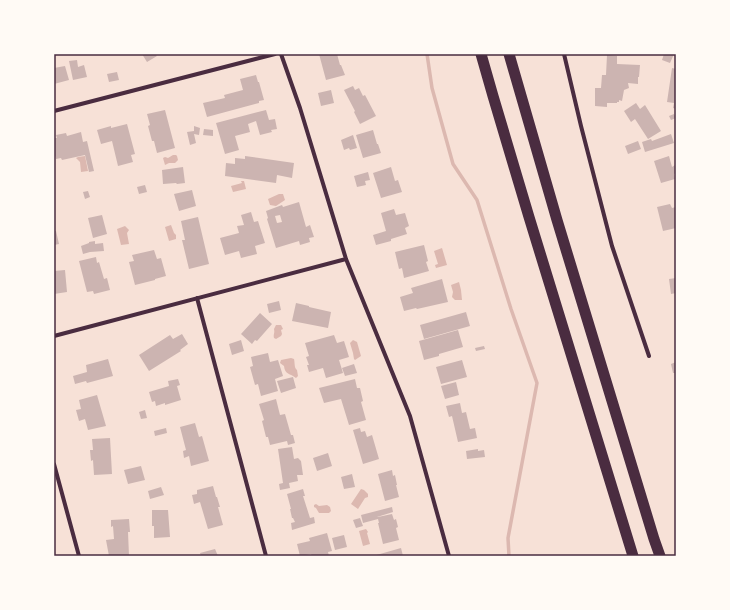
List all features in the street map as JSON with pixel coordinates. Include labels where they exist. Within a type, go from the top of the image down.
[{"type":"highway","points":[[482,54],[529,217],[632,556]]},
{"type":"highway","points":[[509,54],[557,220],[660,556]]},
{"type":"street","points":[[54,111],[275,54]]},
{"type":"street","points":[[281,54],[300,108],[346,259],[410,416],[449,556]]},
{"type":"street","points":[[564,54],[612,246],[649,356]]},
{"type":"street","points":[[54,336],[346,259]]},
{"type":"street","points":[[197,298],[266,556]]},
{"type":"street","points":[[54,464],[79,556]]},
{"type":"shaded area","points":[[173,155],[177,156],[178,160],[175,163],[165,165],[163,158],[168,158]]},
{"type":"shaded area","points":[[85,156],[88,171],[81,172],[80,162],[76,158]]},
{"type":"shaded area","points":[[241,181],[244,181],[246,189],[233,192],[231,186],[242,183]]},
{"type":"shaded area","points":[[279,194],[283,194],[285,200],[276,206],[270,205],[268,199]]},
{"type":"shaded area","points":[[171,225],[176,235],[176,239],[169,241],[165,227]]},
{"type":"shaded area","points":[[125,226],[129,230],[127,233],[129,244],[121,245],[117,229]]},
{"type":"shaded area","points":[[442,248],[447,265],[436,268],[435,265],[438,264],[434,251]]},
{"type":"shaded area","points":[[459,282],[462,300],[455,300],[452,297],[453,292],[451,285]]},
{"type":"shaded area","points":[[276,325],[281,325],[283,329],[281,330],[281,336],[276,339],[274,338],[274,329]]},
{"type":"shaded area","points":[[353,340],[357,342],[361,356],[355,360],[350,343]]},
{"type":"shaded area","points":[[291,358],[294,359],[297,370],[298,376],[296,378],[287,372],[284,366],[280,363],[281,360]]},
{"type":"shaded area","points":[[361,489],[368,494],[368,497],[365,498],[358,509],[351,504]]},
{"type":"shaded area","points":[[316,504],[319,506],[327,505],[330,507],[331,511],[329,513],[319,513],[314,507]]},
{"type":"shaded area","points":[[366,529],[370,544],[363,546],[359,531]]},
{"type":"building","points":[[142,54],[155,54],[157,56],[147,62]]},
{"type":"building","points":[[319,54],[337,54],[345,75],[326,80]]},
{"type":"building","points":[[664,54],[674,54],[670,63],[662,60]]},
{"type":"building","points":[[607,55],[617,56],[617,64],[640,65],[638,84],[628,83],[629,88],[624,90],[622,101],[619,100],[617,103],[607,103],[607,107],[595,106],[595,88],[601,88],[602,75],[606,75]]},
{"type":"building","points":[[77,60],[78,67],[84,65],[87,77],[73,80],[69,61]]},
{"type":"building","points":[[65,66],[69,80],[54,84],[54,68]]},
{"type":"building","points":[[672,68],[676,69],[676,109],[673,108],[674,103],[667,102]]},
{"type":"building","points":[[117,72],[119,80],[109,82],[107,74]]},
{"type":"building","points":[[256,75],[264,100],[259,101],[259,103],[207,117],[203,103],[225,98],[224,95],[243,90],[240,79]]},
{"type":"building","points":[[353,86],[355,90],[359,88],[363,96],[365,95],[376,116],[360,124],[344,90]]},
{"type":"building","points":[[331,90],[334,103],[321,106],[318,93]]},
{"type":"building","points":[[636,103],[640,109],[645,105],[661,131],[648,139],[635,119],[631,122],[624,111]]},
{"type":"building","points":[[165,110],[175,148],[157,153],[148,126],[150,125],[147,114]]},
{"type":"building","points":[[266,110],[269,120],[275,119],[277,129],[260,135],[256,121],[248,124],[250,132],[235,136],[239,150],[225,154],[216,123]]},
{"type":"building","points":[[674,114],[676,118],[671,120],[669,116]]},
{"type":"building","points":[[127,124],[135,154],[131,155],[133,162],[118,166],[112,141],[101,144],[97,130]]},
{"type":"building","points":[[194,126],[200,128],[199,135],[194,134],[196,143],[190,145],[187,132],[194,131]]},
{"type":"building","points":[[204,129],[213,130],[213,136],[203,135]]},
{"type":"building","points":[[373,130],[381,153],[363,158],[356,135]]},
{"type":"building","points":[[81,132],[83,142],[87,141],[94,171],[89,172],[85,155],[62,160],[61,158],[56,159],[54,152],[54,138],[57,138],[56,135],[66,133],[67,136]]},
{"type":"building","points":[[671,134],[674,143],[645,152],[642,142],[651,139],[652,141]]},
{"type":"building","points":[[353,135],[357,148],[350,150],[349,148],[344,150],[341,140]]},
{"type":"building","points":[[638,141],[641,149],[628,154],[625,146]]},
{"type":"building","points":[[245,156],[294,163],[292,178],[277,175],[276,183],[225,176],[226,163],[235,164],[235,158],[245,159]]},
{"type":"building","points":[[669,156],[672,167],[675,165],[676,167],[676,173],[674,174],[675,179],[661,183],[654,161]]},
{"type":"building","points":[[183,167],[185,183],[163,184],[162,170]]},
{"type":"building","points":[[391,167],[395,181],[398,180],[402,192],[381,198],[373,173]]},
{"type":"building","points":[[368,172],[370,180],[365,181],[366,185],[357,187],[354,176]]},
{"type":"building","points":[[145,185],[147,192],[139,194],[137,187]]},
{"type":"building","points":[[192,190],[196,206],[179,211],[174,194]]},
{"type":"building","points":[[88,191],[90,197],[85,199],[83,192]]},
{"type":"building","points":[[299,202],[306,227],[310,225],[314,237],[309,238],[310,242],[300,245],[299,241],[276,248],[266,211],[282,205],[283,207]],"holes":[[[280,215],[282,222],[277,223],[275,216]]]},
{"type":"building","points":[[670,204],[672,208],[676,207],[676,228],[663,231],[657,207]]},
{"type":"building","points":[[394,209],[396,215],[405,213],[409,226],[405,228],[407,234],[391,239],[391,241],[376,245],[373,235],[386,231],[381,213]]},
{"type":"building","points":[[251,212],[254,222],[258,221],[265,243],[255,246],[257,254],[241,258],[239,251],[225,255],[220,238],[239,233],[237,226],[244,225],[241,215]]},
{"type":"building","points":[[102,215],[107,234],[93,238],[88,218]]},
{"type":"building","points":[[198,217],[209,264],[189,269],[182,240],[185,240],[181,221]]},
{"type":"building","points":[[54,231],[56,231],[59,244],[54,245]]},
{"type":"building","points":[[95,241],[95,244],[103,243],[104,251],[83,254],[81,246]]},
{"type":"building","points":[[424,245],[428,261],[426,262],[429,271],[404,278],[402,268],[399,269],[395,252]]},
{"type":"building","points":[[154,250],[157,259],[161,258],[166,276],[135,285],[129,262],[134,261],[132,255]]},
{"type":"building","points":[[96,257],[104,279],[107,278],[110,290],[94,294],[93,291],[87,292],[79,261]]},
{"type":"building","points":[[65,270],[67,292],[54,294],[54,271]]},
{"type":"building","points":[[676,278],[676,293],[671,294],[669,279]]},
{"type":"building","points":[[442,279],[448,302],[404,311],[400,297],[413,293],[411,288]]},
{"type":"building","points":[[279,301],[281,310],[269,313],[267,304]]},
{"type":"building","points":[[296,303],[331,312],[328,328],[292,321]]},
{"type":"building","points":[[466,312],[470,326],[424,339],[420,325]]},
{"type":"building","points":[[260,313],[272,324],[257,341],[255,340],[252,344],[241,334]]},
{"type":"building","points":[[458,330],[463,347],[424,360],[419,341]]},
{"type":"building","points":[[182,334],[188,344],[180,350],[181,351],[149,371],[139,355],[170,335],[173,339]]},
{"type":"building","points":[[334,335],[337,343],[344,341],[349,357],[339,360],[343,373],[326,378],[323,368],[309,372],[307,365],[309,365],[306,357],[309,356],[305,343]]},
{"type":"building","points":[[241,340],[244,351],[232,355],[229,344]]},
{"type":"building","points":[[484,346],[485,349],[476,351],[475,348]]},
{"type":"building","points":[[268,353],[270,362],[278,360],[283,376],[275,379],[278,391],[261,396],[258,384],[255,385],[250,367],[253,366],[251,357]]},
{"type":"building","points":[[108,359],[113,376],[87,383],[86,381],[75,384],[73,376],[87,372],[86,365]]},
{"type":"building","points":[[462,360],[467,377],[441,384],[436,367]]},
{"type":"building","points":[[676,362],[676,373],[673,373],[671,364]]},
{"type":"building","points":[[354,364],[357,373],[345,376],[342,368]]},
{"type":"building","points":[[293,377],[296,388],[281,393],[277,381]]},
{"type":"building","points":[[178,379],[180,385],[177,386],[181,400],[156,406],[155,401],[152,402],[149,392],[169,386],[168,381]]},
{"type":"building","points":[[355,379],[357,388],[360,388],[363,401],[361,402],[366,420],[349,425],[341,399],[324,403],[319,388]]},
{"type":"building","points":[[456,382],[459,395],[445,399],[441,386]]},
{"type":"building","points":[[97,395],[106,426],[88,430],[85,419],[79,421],[76,410],[81,409],[79,400]]},
{"type":"building","points":[[276,399],[280,415],[285,414],[295,443],[288,445],[287,441],[270,445],[268,437],[266,437],[262,421],[264,420],[259,404]]},
{"type":"building","points":[[460,403],[462,413],[466,412],[470,429],[475,428],[477,438],[458,442],[452,416],[449,417],[446,406]]},
{"type":"building","points":[[145,410],[147,418],[141,419],[139,412]]},
{"type":"building","points":[[195,423],[199,437],[202,436],[209,461],[191,466],[189,456],[184,458],[183,451],[186,450],[180,427]]},
{"type":"building","points":[[166,428],[167,433],[155,436],[154,431]]},
{"type":"building","points":[[360,428],[361,432],[365,431],[367,437],[372,435],[379,459],[363,464],[353,430]]},
{"type":"building","points":[[110,438],[112,474],[94,475],[93,460],[91,461],[90,450],[93,450],[92,439]]},
{"type":"building","points":[[292,447],[294,459],[298,458],[301,461],[303,475],[297,475],[298,481],[289,483],[290,488],[280,490],[279,484],[283,483],[278,449]]},
{"type":"building","points":[[478,449],[478,451],[484,450],[485,457],[467,459],[466,451]]},
{"type":"building","points":[[328,453],[332,466],[317,471],[313,458]]},
{"type":"building","points":[[141,466],[145,480],[128,484],[124,470]]},
{"type":"building","points":[[392,470],[393,476],[395,475],[399,497],[385,501],[378,474]]},
{"type":"building","points":[[352,474],[355,487],[344,489],[341,477]]},
{"type":"building","points":[[213,486],[220,507],[218,507],[223,525],[208,529],[200,502],[194,504],[192,495],[197,494],[197,490]]},
{"type":"building","points":[[161,487],[164,495],[150,499],[148,491]]},
{"type":"building","points":[[303,489],[305,496],[303,496],[310,518],[314,517],[315,523],[292,530],[291,523],[295,522],[292,518],[287,494]]},
{"type":"building","points":[[392,507],[393,512],[377,517],[392,514],[394,520],[396,519],[398,527],[396,528],[399,540],[383,544],[378,519],[363,523],[361,515]]},
{"type":"building","points":[[152,510],[168,510],[170,537],[154,538]]},
{"type":"building","points":[[360,518],[363,526],[356,528],[353,520]]},
{"type":"building","points":[[129,519],[129,556],[109,556],[106,540],[114,539],[111,520]]},
{"type":"building","points":[[327,533],[332,551],[328,552],[329,556],[312,556],[311,554],[300,556],[297,544],[310,541],[309,538]]},
{"type":"building","points":[[344,535],[347,547],[335,550],[332,538]]},
{"type":"building","points":[[401,548],[403,556],[373,556]]},
{"type":"building","points":[[215,549],[218,556],[201,556],[200,553]]},
{"type":"waterway","points":[[427,54],[432,88],[453,164],[477,200],[511,309],[537,383],[508,538],[509,556]]}]
